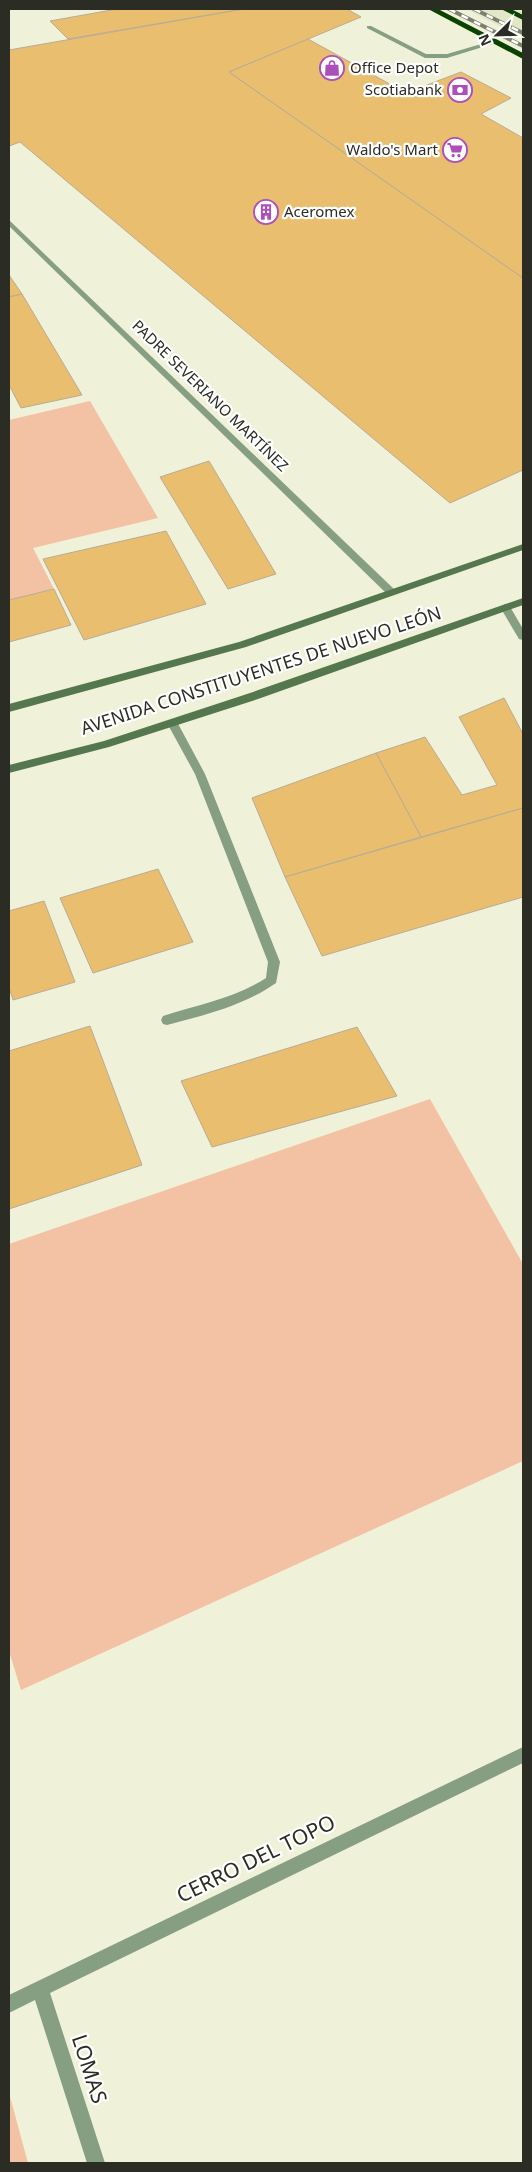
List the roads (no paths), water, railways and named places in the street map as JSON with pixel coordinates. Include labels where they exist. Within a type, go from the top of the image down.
[{"type":"highway","points":[[432,9],[523,56]]},
{"type":"highway","points":[[505,9],[523,18]]},
{"type":"main road","name":"AVENIDA CONSTITUYENTES DE NUEVO LEÓN","points":[[9,708],[242,645],[523,547]]},
{"type":"main road","name":"AVENIDA CONSTITUYENTES DE NUEVO LEÓN","points":[[9,769],[105,744],[172,723],[523,601]]},
{"type":"street","points":[[369,27],[425,56],[448,56],[495,42]]},
{"type":"street","name":"PADRE SEVERIANO MARTÍNEZ","points":[[9,222],[391,592]]},
{"type":"street","points":[[505,608],[523,637]]},
{"type":"street","points":[[167,1020],[231,1002],[255,993],[272,980],[274,962],[200,774],[172,723]]},
{"type":"street","name":"CERRO DEL TOPO","points":[[9,2004],[523,1755]]},
{"type":"street","name":"LOMAS","points":[[40,1989],[96,2163]]},
{"type":"railway","points":[[449,9],[523,46]]},
{"type":"railway","points":[[474,9],[523,33]]},
{"type":"place","name":"Office Depot","points":[[332,68]]},
{"type":"place","name":"Scotiabank","points":[[460,90]]},
{"type":"place","name":"Waldo's Mart","points":[[455,150]]},
{"type":"place","name":"Aceromex","points":[[266,212]]}]
